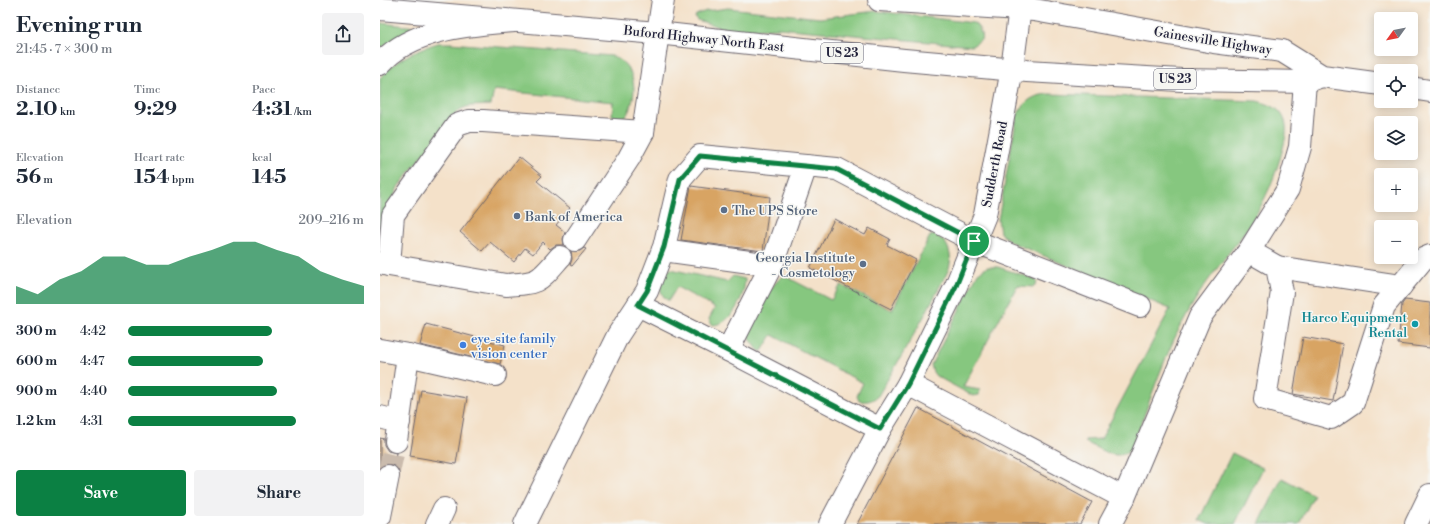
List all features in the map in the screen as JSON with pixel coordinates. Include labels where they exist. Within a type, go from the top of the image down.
[{"type":"main road","points":[[575,240],[629,158],[643,132],[663,0]]},
{"type":"main road","name":"US 23","points":[[879,0],[1020,4]]},
{"type":"main road","name":"Sudderth Road","points":[[830,524],[880,429],[908,384],[956,286],[985,215],[1020,70],[1020,4]]},
{"type":"main road","name":"Gainesville Highway","points":[[1020,4],[1214,42],[1282,51],[1313,79]]},
{"type":"main road","name":"Buford Highway North East","points":[[380,9],[657,33],[904,60],[1020,70]]},
{"type":"main road","points":[[380,64],[401,45],[436,33],[470,25],[514,21]]},
{"type":"main road","name":"US 23","points":[[1020,70],[1181,80],[1313,79],[1374,83]]},
{"type":"main road","points":[[1110,524],[1124,498],[1200,317],[1249,251],[1288,189],[1300,148],[1313,79]]},
{"type":"main road","points":[[1418,89],[1430,91]]},
{"type":"main road","points":[[560,257],[540,281],[506,285],[385,264],[393,215],[457,125],[469,121],[483,120],[643,132]]},
{"type":"main road","points":[[525,524],[618,335],[647,291],[663,250],[680,179],[700,156],[836,169],[974,241],[1140,306]]},
{"type":"main road","points":[[728,350],[772,265],[806,166]]},
{"type":"main road","points":[[663,250],[772,265]]},
{"type":"main road","points":[[1249,251],[1276,267],[1400,286]]},
{"type":"main road","points":[[1276,267],[1282,292],[1265,399],[1331,418],[1353,402],[1384,306],[1423,259],[1430,256]]},
{"type":"main road","points":[[638,305],[880,429]]},
{"type":"main road","points":[[380,350],[495,375]]},
{"type":"main road","points":[[392,427],[408,355]]},
{"type":"main road","points":[[908,384],[1124,498]]},
{"type":"main road","points":[[380,516],[388,476]]},
{"type":"main road","points":[[1416,524],[1430,495]]},
{"type":"green space","points":[[728,8],[820,18],[876,11],[974,23],[980,31],[981,40],[972,46],[779,28],[729,30],[697,20],[695,17],[696,15],[706,11]]},
{"type":"green space","points":[[380,23],[416,27],[380,49]]},
{"type":"green space","points":[[438,43],[612,56],[627,66],[631,74],[634,91],[633,99],[626,116],[616,118],[612,115],[613,102],[494,90],[491,105],[469,106],[461,109],[453,116],[398,187],[380,231],[380,78],[392,66],[406,56]]},
{"type":"green space","points":[[1049,94],[1257,101],[1270,105],[1278,110],[1286,124],[1285,138],[1280,158],[1270,187],[1251,223],[1205,285],[1191,307],[1173,341],[1132,449],[1121,455],[1115,455],[1103,451],[1085,442],[1085,440],[1101,439],[1170,309],[1011,242],[1000,233],[998,220],[1017,116],[1023,106],[1034,97]]},
{"type":"green space","points":[[934,235],[945,242],[949,250],[950,264],[948,270],[910,342],[878,396],[874,399],[859,401],[857,396],[863,383],[772,335],[762,351],[759,351],[750,339],[749,332],[764,300],[774,284],[785,276],[831,300],[841,285],[892,310],[930,236]]},
{"type":"green space","points":[[987,267],[998,267],[1035,279],[1037,283],[1033,287],[1017,286],[963,387],[980,390],[979,395],[973,396],[936,376],[931,365],[978,273]]},
{"type":"green space","points":[[671,269],[727,282],[733,276],[745,279],[740,301],[726,320],[719,324],[712,325],[709,319],[715,308],[677,287],[669,300],[664,297],[660,288],[661,279],[663,275]]},
{"type":"green space","points":[[1232,453],[1263,468],[1235,524],[1208,524],[1199,520]]},
{"type":"green space","points":[[1282,478],[1314,495],[1299,524],[1259,524]]},
{"type":"building","name":"Bank of America","points":[[519,157],[542,176],[537,181],[570,208],[556,225],[565,232],[563,239],[564,245],[556,245],[550,249],[543,242],[533,254],[525,248],[514,262],[490,242],[482,251],[460,232]]},
{"type":"building","points":[[691,186],[770,197],[763,251],[681,240]]},
{"type":"building","name":"Georgia Institute - Cosmetology","points":[[834,219],[865,235],[869,228],[890,239],[887,245],[916,260],[891,309],[810,268]]},
{"type":"building","points":[[584,248],[586,249],[572,266],[570,265],[572,259],[571,251],[580,251]]},
{"type":"building","name":"Harco Equipment Rental","points":[[1405,300],[1430,303],[1430,348],[1398,344],[1402,304]]},
{"type":"building","name":"eye-site family vision center","points":[[426,324],[505,345],[500,364],[420,345]]},
{"type":"building","points":[[1303,337],[1343,344],[1333,401],[1293,394]]},
{"type":"building","points":[[421,390],[467,398],[456,464],[410,456]]},
{"type":"building","points":[[918,408],[1092,502],[1080,524],[857,524]]},
{"type":"building","points":[[380,438],[384,439],[384,445],[388,451],[396,453],[394,465],[384,464],[380,467]]},
{"type":"tunnel","points":[[388,476],[396,441]]},
{"type":"place","name":"The UPS Store","points":[[724,210]]},
{"type":"place","name":"Bank of America","points":[[517,216]]},
{"type":"place","name":"Georgia Institute - Cosmetology","points":[[863,264]]},
{"type":"place","name":"Harco Equipment Rental","points":[[1415,324]]},
{"type":"place","name":"eye-site family vision center","points":[[463,345]]},
{"type":"route","points":[[700,156],[836,169],[974,241],[956,286],[908,384],[880,429],[638,305],[647,291],[664,247],[680,179],[700,156]]}]
